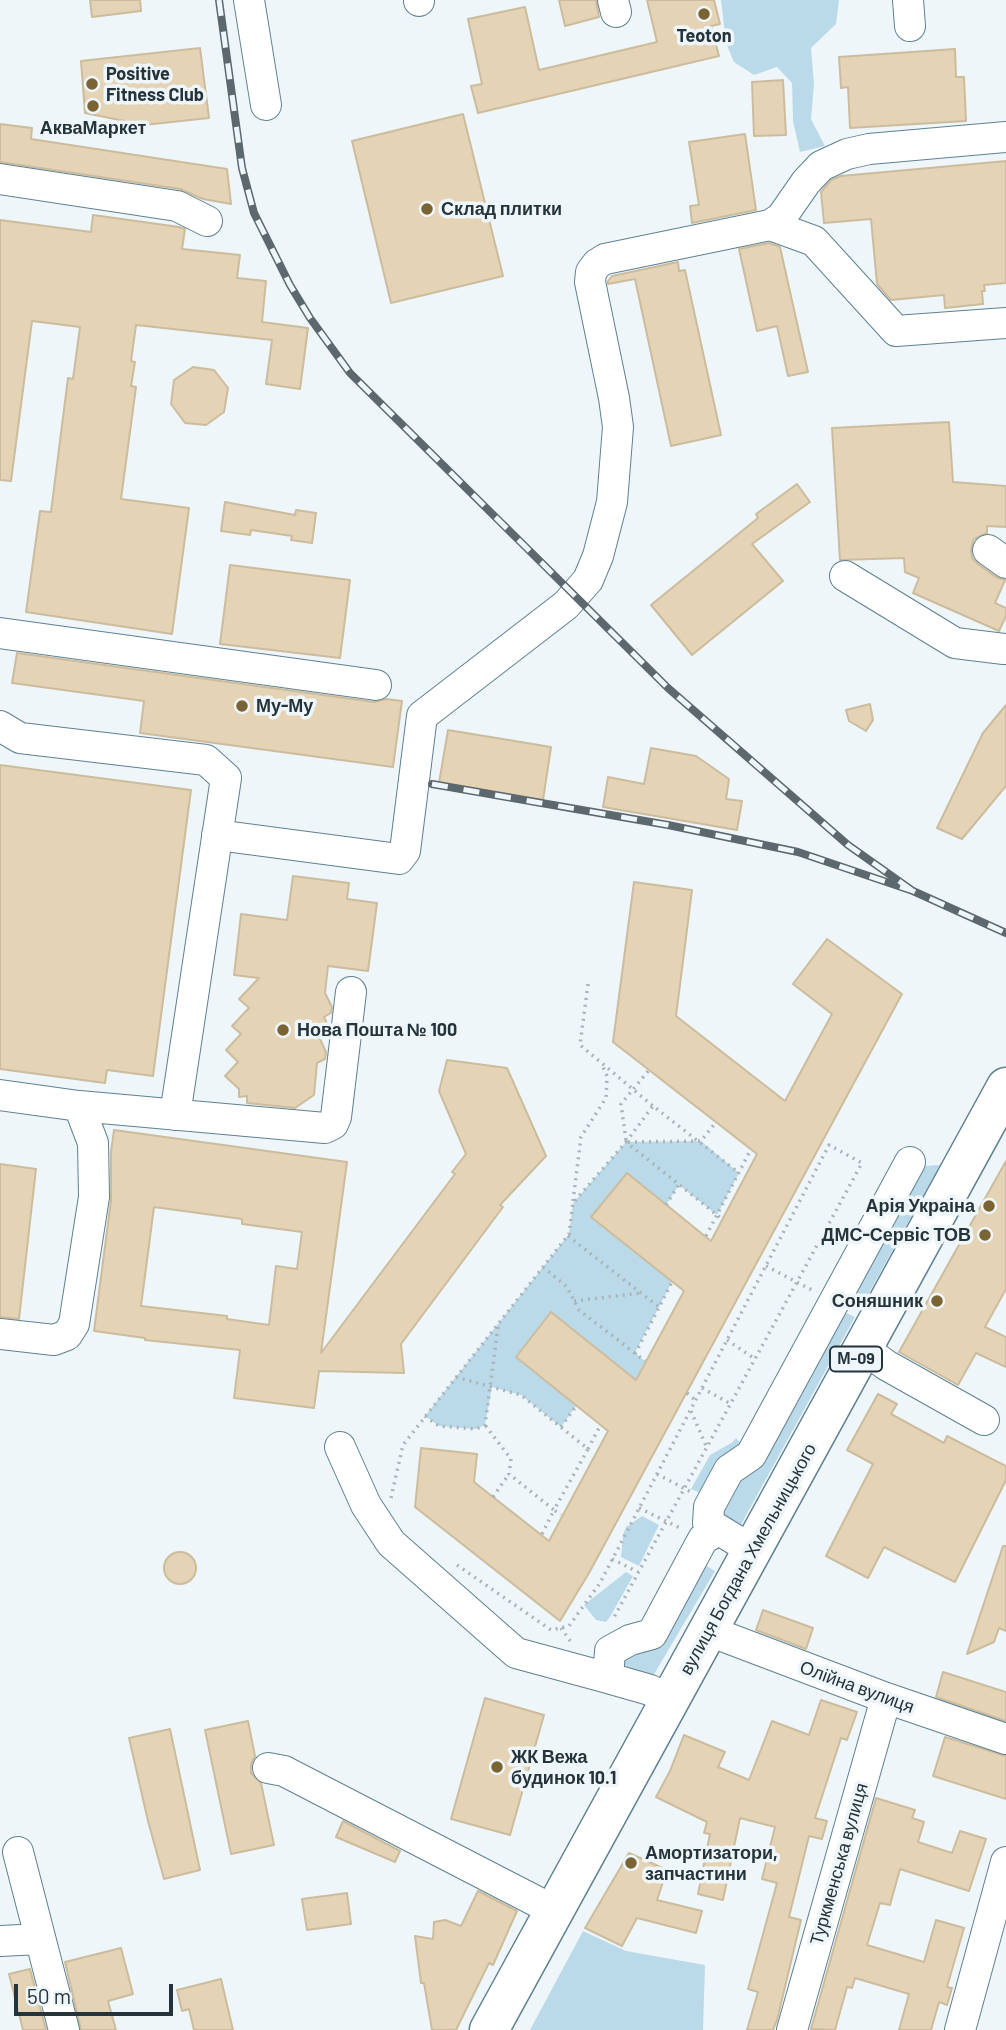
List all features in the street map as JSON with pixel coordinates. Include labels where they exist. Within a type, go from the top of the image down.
[{"type":"main road","name":"вулиця Богдана Хмельницького","points":[[489,2030],[863,1348],[1003,1099]]},
{"type":"street","points":[[249,0],[266,105]]},
{"type":"street","points":[[216,835],[394,860],[403,856],[422,716],[566,605],[588,580],[598,556],[612,502],[618,427],[590,282],[591,272],[597,264],[605,260],[771,225],[781,218],[806,182],[821,166],[840,157],[870,149],[1006,137]]},
{"type":"street","points":[[0,179],[177,206],[207,222]]},
{"type":"street","points":[[771,225],[814,241],[896,331],[1006,323]]},
{"type":"street","points":[[845,576],[955,643],[1005,649]]},
{"type":"street","points":[[0,633],[376,685]]},
{"type":"street","points":[[0,726],[20,738],[206,760],[226,778],[175,1115]]},
{"type":"street","points":[[0,1095],[79,1106],[329,1127],[336,1117],[351,992]]},
{"type":"street","points":[[0,1334],[54,1340],[67,1335],[74,1324],[94,1197],[93,1143],[79,1106]]},
{"type":"street","points":[[608,1678],[610,1651],[630,1640],[652,1634],[715,1516],[729,1470],[751,1455],[910,1162]]},
{"type":"street","points":[[863,1348],[886,1365],[984,1420]]},
{"type":"street","points":[[340,1447],[366,1505],[391,1543],[516,1653],[650,1690],[670,1700]]},
{"type":"street","points":[[715,1516],[752,1550]]},
{"type":"street","name":"Олійна вулиця","points":[[709,1631],[886,1698],[1006,1739]]},
{"type":"street","name":"Туркменська вулиця","points":[[792,2030],[886,1698]]},
{"type":"street","points":[[268,1768],[284,1771],[555,1911]]},
{"type":"street","points":[[18,1852],[64,2030]]},
{"type":"street","points":[[960,2030],[1006,1863]]},
{"type":"street","points":[[0,1941],[40,1939]]},
{"type":"path","points":[[588,984],[580,1045],[632,1090],[739,1173]]},
{"type":"path","points":[[390,1504],[403,1445],[568,1236],[581,1137],[606,1098],[607,1076],[602,1063]]},
{"type":"path","points":[[649,1070],[621,1104],[626,1142],[722,1219]]},
{"type":"path","points":[[573,1203],[653,1106]]},
{"type":"path","points":[[701,1141],[716,1122]]},
{"type":"path","points":[[626,1142],[701,1141]]},
{"type":"path","points":[[448,1559],[551,1630],[569,1626],[600,1583],[829,1145],[862,1163],[608,1627]]},
{"type":"path","points":[[706,1236],[751,1149]]},
{"type":"path","points":[[666,1205],[679,1184]]},
{"type":"path","points":[[568,1236],[659,1307]]},
{"type":"path","points":[[543,1267],[567,1287],[579,1310],[646,1361]]},
{"type":"path","points":[[635,1354],[672,1282]]},
{"type":"path","points":[[574,1301],[641,1293]]},
{"type":"path","points":[[493,1497],[509,1474],[511,1459],[485,1424],[498,1325]]},
{"type":"path","points":[[727,1340],[755,1359]]},
{"type":"path","points":[[456,1377],[521,1395],[588,1449]]},
{"type":"path","points":[[702,1388],[731,1404]]},
{"type":"path","points":[[687,1393],[695,1400]]},
{"type":"path","points":[[561,1427],[576,1406]]},
{"type":"path","points":[[691,1409],[707,1448]]},
{"type":"path","points":[[425,1416],[439,1426],[476,1429],[485,1424]]},
{"type":"path","points":[[542,1534],[600,1426]]},
{"type":"path","points":[[509,1474],[561,1515]]},
{"type":"path","points":[[657,1474],[684,1489],[715,1516]]},
{"type":"path","points":[[612,1559],[638,1572]]},
{"type":"shaded area","points":[[721,0],[839,0],[836,24],[811,48],[814,84],[811,119],[825,146],[800,152],[793,121],[792,83],[777,67],[754,75],[734,62],[726,43]]},
{"type":"shaded area","points":[[701,1141],[739,1173],[717,1215],[679,1185],[666,1205],[627,1173],[592,1217],[672,1282],[635,1353],[645,1361],[636,1380],[516,1357],[576,1406],[561,1427],[521,1395],[492,1387],[485,1425],[476,1429],[439,1426],[425,1416],[569,1234],[573,1203],[626,1142]]},
{"type":"shaded area","points":[[940,1165],[860,1309],[838,1298],[907,1167]]},
{"type":"shaded area","points":[[833,1307],[855,1317],[733,1539],[708,1515]]},
{"type":"shaded area","points":[[736,1438],[747,1450],[709,1497],[691,1489],[710,1455]]},
{"type":"shaded area","points":[[642,1516],[659,1525],[639,1566],[621,1557],[626,1527]]},
{"type":"shaded area","points":[[700,1562],[715,1571],[650,1681],[619,1672],[614,1654]]},
{"type":"shaded area","points":[[626,1572],[633,1576],[610,1617],[606,1622],[596,1620],[584,1605]]},
{"type":"shaded area","points":[[583,1931],[626,1951],[705,1965],[703,2030],[530,2030]]},
{"type":"building","points":[[90,0],[140,0],[141,11],[92,17]]},
{"type":"building","points":[[559,0],[596,0],[599,17],[565,26]]},
{"type":"building","points":[[647,0],[714,0],[720,24],[711,26],[719,56],[478,113],[471,86],[482,84],[468,19],[525,7],[539,70],[657,42]]},
{"type":"building","points":[[200,48],[209,118],[144,125],[85,113],[81,61]]},
{"type":"building","points":[[955,49],[956,77],[964,77],[966,121],[850,128],[848,87],[841,88],[839,57]]},
{"type":"building","points":[[783,80],[786,135],[754,136],[752,82]]},
{"type":"building","name":"Склад плитки","points":[[463,114],[503,276],[391,303],[352,141]]},
{"type":"building","points":[[0,124],[32,128],[31,139],[227,169],[231,204],[203,199],[180,189],[0,162]]},
{"type":"building","points":[[745,134],[756,210],[692,223],[690,206],[699,205],[689,142]]},
{"type":"building","points":[[1006,161],[1006,283],[984,285],[983,304],[945,308],[944,295],[891,300],[877,284],[871,219],[824,223],[821,192],[831,180],[841,176]]},
{"type":"building","points":[[93,215],[179,227],[185,229],[182,249],[240,255],[237,278],[266,281],[262,322],[308,328],[300,389],[266,384],[272,340],[136,325],[131,386],[136,387],[121,499],[189,508],[172,634],[26,612],[40,511],[51,512],[68,378],[73,379],[80,327],[32,321],[11,481],[0,480],[0,220],[91,232]]},
{"type":"building","points":[[769,243],[780,247],[808,372],[788,376],[777,326],[757,331],[739,249]]},
{"type":"building","points":[[678,262],[679,271],[685,270],[721,435],[671,446],[635,279],[608,284],[608,281],[612,276]]},
{"type":"building","points":[[193,367],[214,370],[228,388],[224,412],[206,425],[185,423],[171,404],[174,380]]},
{"type":"building","points":[[949,422],[953,482],[1006,486],[1006,527],[987,526],[987,533],[974,539],[971,549],[972,558],[978,564],[1005,580],[995,603],[1006,608],[1006,616],[999,631],[913,593],[919,578],[905,572],[904,558],[840,560],[832,428]]},
{"type":"building","points":[[797,484],[810,502],[752,544],[783,581],[692,655],[651,605],[758,518],[756,514]]},
{"type":"building","points":[[225,502],[295,515],[296,510],[316,513],[312,543],[291,540],[292,536],[251,530],[250,535],[221,531]]},
{"type":"building","points":[[230,565],[350,580],[340,658],[220,644]]},
{"type":"building","points":[[17,653],[374,702],[386,699],[402,701],[393,767],[140,733],[144,701],[12,683]]},
{"type":"building","points":[[870,704],[873,720],[866,731],[849,721],[846,710]]},
{"type":"building","points":[[1006,705],[1006,786],[962,839],[937,828],[983,733]]},
{"type":"building","points":[[448,730],[551,747],[543,800],[439,783]]},
{"type":"building","points":[[651,748],[696,756],[729,779],[726,799],[742,801],[737,830],[603,807],[608,777],[644,784]]},
{"type":"building","points":[[0,765],[191,790],[153,1076],[107,1070],[105,1083],[0,1069]]},
{"type":"building","points":[[293,876],[349,883],[347,899],[377,903],[368,971],[328,966],[325,993],[332,1007],[331,1013],[324,1017],[329,1028],[328,1035],[320,1039],[326,1052],[325,1059],[317,1063],[314,1095],[295,1108],[247,1103],[247,1096],[239,1097],[239,1089],[225,1076],[238,1062],[226,1050],[241,1034],[232,1026],[249,1008],[239,999],[259,978],[234,975],[241,914],[287,920]]},
{"type":"building","points":[[634,882],[692,890],[676,1016],[785,1101],[832,1014],[793,984],[827,939],[902,994],[589,1573],[560,1621],[415,1507],[421,1448],[477,1454],[474,1482],[549,1541],[608,1431],[516,1357],[551,1312],[636,1380],[684,1291],[591,1217],[627,1173],[711,1241],[757,1154],[613,1042]]},
{"type":"building","points":[[447,1060],[507,1068],[546,1156],[500,1205],[503,1207],[401,1344],[404,1373],[319,1371],[314,1408],[234,1398],[240,1350],[145,1340],[94,1331],[111,1200],[114,1130],[347,1162],[321,1353],[455,1174],[452,1172],[466,1154],[439,1091]],"holes":[[[154,1207],[242,1219],[242,1224],[302,1232],[297,1269],[276,1266],[269,1325],[227,1319],[227,1316],[141,1306]]]},
{"type":"building","name":"ДМС-Сервіс ТОВ","points":[[1006,1161],[1006,1289],[985,1327],[1006,1337],[1006,1367],[976,1353],[958,1385],[899,1352]]},
{"type":"building","points":[[0,1164],[36,1169],[19,1319],[0,1317]]},
{"type":"building","points":[[878,1394],[897,1404],[891,1414],[944,1443],[947,1436],[1006,1466],[1006,1480],[955,1582],[884,1547],[868,1578],[826,1556],[873,1464],[847,1450]]},
{"type":"building","points":[[1003,1546],[1006,1546],[1006,1631],[999,1628],[994,1642],[967,1654]]},
{"type":"building","points":[[180,1552],[191,1557],[196,1568],[191,1579],[180,1584],[169,1579],[164,1568],[169,1557]]},
{"type":"building","points":[[763,1610],[813,1628],[806,1649],[756,1630]]},
{"type":"building","points":[[943,1672],[1006,1692],[1006,1721],[936,1697]]},
{"type":"building","name":"ЖК Вежа будинок 10.1","points":[[485,1698],[544,1715],[510,1835],[451,1819]]},
{"type":"building","points":[[821,1700],[857,1712],[847,1740],[841,1738],[815,1818],[827,1821],[822,1839],[809,1836],[789,1917],[801,1920],[777,2020],[773,2030],[747,2030],[758,1992],[748,1989],[777,1883],[762,1879],[775,1827],[740,1818],[723,1900],[698,1894],[710,1834],[704,1833],[707,1822],[656,1797],[684,1735],[725,1752],[718,1767],[749,1780],[772,1721],[809,1735]]},
{"type":"building","points":[[248,1721],[255,1756],[251,1773],[261,1783],[274,1845],[231,1854],[205,1730]]},
{"type":"building","points":[[170,1729],[200,1870],[164,1879],[129,1738]]},
{"type":"building","points":[[945,1737],[1006,1756],[1006,1799],[933,1776]]},
{"type":"building","points":[[876,1798],[915,1810],[912,1818],[924,1822],[918,1842],[952,1853],[960,1831],[986,1839],[969,1891],[900,1869],[890,1905],[880,1903],[867,1945],[924,1962],[936,1920],[964,1928],[947,1987],[952,1988],[947,2005],[939,2002],[931,2030],[899,2030],[909,1994],[855,1978],[852,1988],[847,1987],[835,2030],[811,2029]]},
{"type":"building","points":[[343,1821],[400,1851],[395,1862],[336,1837]]},
{"type":"building","points":[[629,1853],[667,1870],[657,1900],[702,1911],[696,1933],[637,1918],[622,1946],[585,1928]]},
{"type":"building","points":[[478,1891],[517,1911],[493,1965],[489,1963],[456,2030],[432,2030],[424,1983],[421,1983],[415,1936],[433,1939],[434,1922],[445,1920],[461,1926]]},
{"type":"building","points":[[347,1893],[351,1924],[307,1930],[302,1899]]},
{"type":"building","points":[[121,1948],[133,1994],[108,2001],[116,2030],[81,2030],[65,1962]]},
{"type":"building","points":[[30,1969],[46,2030],[23,2030],[9,1974]]},
{"type":"building","points":[[221,1979],[233,2030],[194,2030],[189,2009],[182,2011],[177,1990]]},
{"type":"railway","points":[[219,0],[242,168],[254,213],[290,285],[350,373],[668,688],[848,845],[913,891]]},
{"type":"railway","points":[[432,784],[668,825],[798,852],[913,891],[1006,933]]},
{"type":"place","name":"Teoton","points":[[704,14]]},
{"type":"place","name":"Positive Fitness Club","points":[[92,84]]},
{"type":"place","name":"АкваМаркет","points":[[93,106]]},
{"type":"place","name":"Склад плитки","points":[[427,209]]},
{"type":"place","name":"Му-Му","points":[[242,706]]},
{"type":"place","name":"Нова Пошта № 100","points":[[283,1030]]},
{"type":"place","name":"Арія Украіна","points":[[989,1206]]},
{"type":"place","name":"ДМС-Сервіс ТОВ","points":[[985,1235]]},
{"type":"place","name":"Соняшник","points":[[937,1301]]},
{"type":"place","name":"ЖК Вежа будинок 10.1","points":[[497,1767]]},
{"type":"place","name":"Амортизатори, запчастини","points":[[631,1863]]}]
